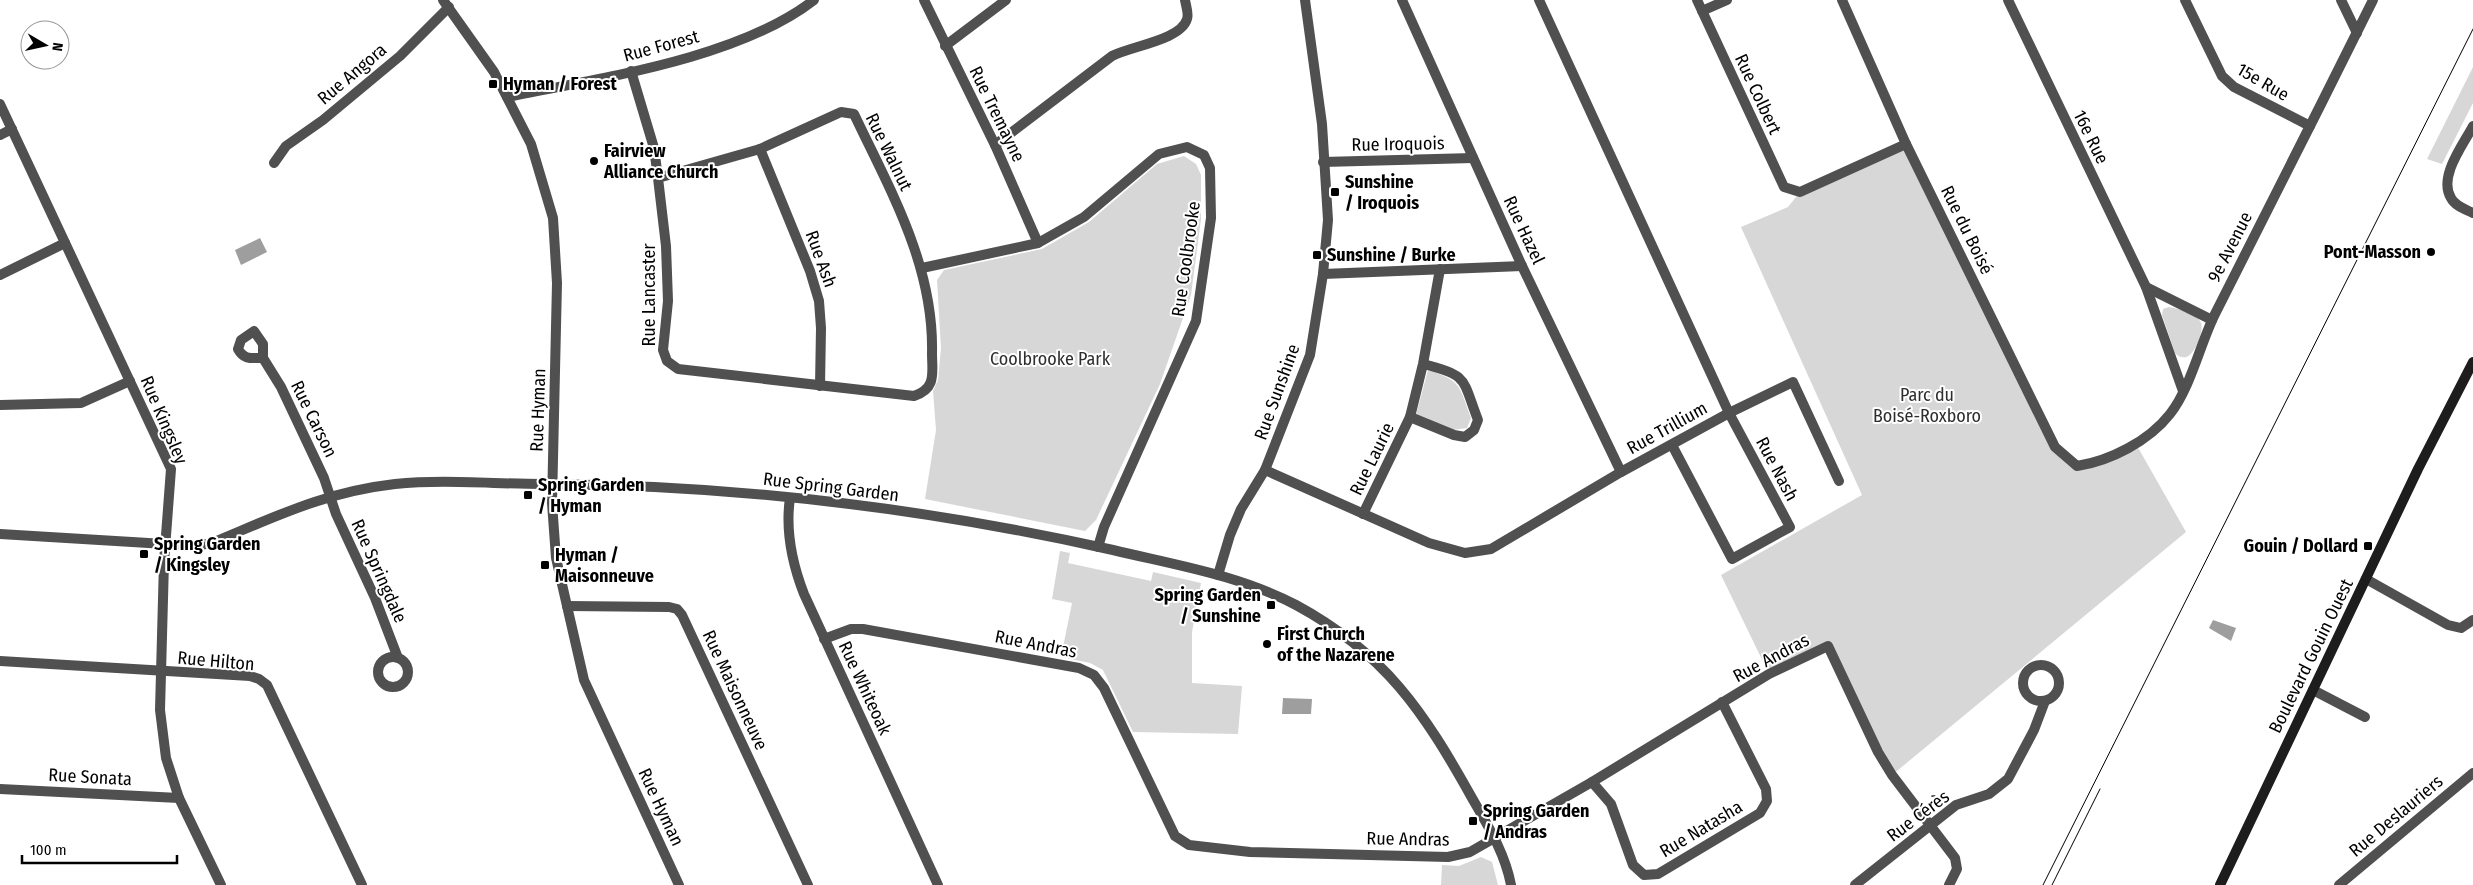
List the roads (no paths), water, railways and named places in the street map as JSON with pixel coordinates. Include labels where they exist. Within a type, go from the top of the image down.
[{"type":"main road","name":"Boulevard Gouin Ouest","points":[[2220,885],[2432,440],[2473,362]]},
{"type":"street","name":"Rue Forest","points":[[506,97],[662,65],[751,37],[814,0]]},
{"type":"street","name":"Rue Tremayne","points":[[924,0],[995,146],[1038,243]]},
{"type":"street","points":[[946,46],[1006,0]]},
{"type":"street","points":[[995,146],[1112,56],[1128,48],[1170,36],[1182,29],[1188,18],[1185,0]]},
{"type":"street","name":"Rue Sunshine","points":[[1218,575],[1241,509],[1265,470],[1310,355],[1323,274],[1328,220],[1322,124],[1305,0]]},
{"type":"street","name":"Rue Hazel","points":[[1402,0],[1522,266],[1621,472]]},
{"type":"street","name":"Rue Trillium","points":[[1265,470],[1447,550],[1465,553],[1482,551],[1491,549],[1621,472],[1729,413],[1539,0]]},
{"type":"street","name":"Rue Colbert","points":[[1696,0],[1784,187],[1800,192],[1906,144]]},
{"type":"street","points":[[1702,11],[1727,0]]},
{"type":"street","name":"Rue du Boisé","points":[[1842,0],[1906,144],[2055,447],[2077,466]]},
{"type":"street","name":"16e Rue","points":[[2008,0],[2146,287],[2183,390]]},
{"type":"street","name":"15e Rue","points":[[2186,0],[2222,76],[2234,87],[2310,126]]},
{"type":"street","points":[[2341,0],[2357,33]]},
{"type":"street","name":"9e Avenue","points":[[2077,466],[2093,464],[2136,444],[2156,429],[2171,413],[2183,390],[2212,320],[2374,0]]},
{"type":"street","name":"Rue Hyman","points":[[446,3],[494,72],[531,144],[553,218],[558,283],[552,484],[556,558],[584,680],[679,885]]},
{"type":"street","name":"Rue Angora","points":[[274,163],[286,146],[323,120],[400,56],[446,3]]},
{"type":"street","name":"Rue Lancaster","points":[[631,71],[654,148],[658,178],[666,246],[668,301],[663,350],[667,361],[678,369],[914,396]]},
{"type":"street","name":"Rue Kingsley","points":[[0,104],[171,469],[165,545],[160,710],[166,758],[179,798],[221,885]]},
{"type":"street","name":"Rue Walnut","points":[[658,178],[760,149],[842,112],[854,114],[909,230],[922,268],[933,326],[932,382],[925,392],[914,396]]},
{"type":"street","points":[[2473,126],[2449,172],[2447,187],[2451,199],[2457,205],[2473,213]]},
{"type":"street","points":[[0,135],[12,129]]},
{"type":"street","name":"Rue Coolbrooke","points":[[922,268],[1038,243],[1084,217],[1160,154],[1187,147],[1204,155],[1210,168],[1211,218],[1196,321],[1104,527],[1098,547]]},
{"type":"street","name":"Rue Ash","points":[[760,149],[810,272],[819,301],[821,328],[820,386]]},
{"type":"street","name":"Rue Iroquois","points":[[1323,162],[1473,158]]},
{"type":"street","points":[[0,275],[65,243]]},
{"type":"street","points":[[1323,274],[1522,266]]},
{"type":"street","name":"Rue Laurie","points":[[1363,514],[1410,417],[1423,364],[1440,269]]},
{"type":"street","points":[[2146,287],[2212,320]]},
{"type":"street","name":"Rue Carson","points":[[263,358],[281,387],[324,478],[330,496]]},
{"type":"street","name":"Rue Laurie","points":[[1410,417],[1454,435],[1465,437],[1474,430],[1478,420],[1462,378],[1452,371],[1423,364]]},
{"type":"street","points":[[0,405],[81,403],[130,381]]},
{"type":"street","points":[[1729,413],[1793,382],[1839,481]]},
{"type":"street","name":"Rue Nash","points":[[1672,445],[1732,558],[1790,527],[1729,413]]},
{"type":"street","name":"Rue Spring Garden","points":[[0,534],[203,546],[289,509],[330,496],[373,487],[412,483],[552,484],[718,490],[790,498],[935,516],[1098,547],[1218,575],[1270,592],[1304,609],[1339,632],[1380,666],[1404,692],[1433,730],[1494,837],[1504,860],[1510,885]]},
{"type":"street","name":"Rue Springdale","points":[[330,496],[343,531],[379,607],[398,658]]},
{"type":"street","name":"Rue Whiteoak","points":[[790,498],[788,525],[794,565],[808,605],[938,885]]},
{"type":"street","points":[[2366,578],[2448,625],[2462,628],[2473,620]]},
{"type":"street","name":"Rue Maisonneuve","points":[[567,606],[669,607],[677,610],[682,615],[808,885]]},
{"type":"street","name":"Rue Andras","points":[[824,639],[843,631],[863,629],[1079,668],[1094,675],[1104,688],[1175,836],[1189,845],[1250,852],[1455,856],[1470,852],[1592,782],[1769,674],[1828,646],[1878,752],[1892,775],[1955,858],[1957,870],[1949,885]]},
{"type":"street","name":"Rue Hilton","points":[[0,662],[250,676],[259,679],[267,685],[362,885]]},
{"type":"street","points":[[2313,690],[2365,717]]},
{"type":"street","name":"Rue Cérès","points":[[1855,885],[1956,805],[1989,794],[2008,779],[2034,730],[2045,701]]},
{"type":"street","name":"Rue Natasha","points":[[1592,782],[1610,804],[1633,865],[1644,875],[1658,874],[1760,813],[1767,802],[1766,789],[1722,702]]},
{"type":"street","name":"Rue Deslauriers","points":[[2339,885],[2473,773]]},
{"type":"street","name":"Rue Sonata","points":[[0,789],[179,798]]},
{"type":"tram line","points":[[2043,885],[2473,29]]},
{"type":"tram line","points":[[2052,885],[2100,789]]},
{"type":"place","name":"Hyman / Forest","points":[[493,84]]},
{"type":"place","name":"Fairview Alliance Church","points":[[594,161]]},
{"type":"place","name":"Sunshine / Iroquois","points":[[1335,192]]},
{"type":"place","name":"Pont-Masson","points":[[2431,252]]},
{"type":"place","name":"Sunshine / Burke","points":[[1317,255]]},
{"type":"place","name":"Spring Garden / Hyman","points":[[528,495]]},
{"type":"place","name":"Gouin / Dollard","points":[[2368,546]]},
{"type":"place","name":"Spring Garden / Kingsley","points":[[144,554]]},
{"type":"place","name":"Hyman / Maisonneuve","points":[[545,565]]},
{"type":"place","name":"Spring Garden / Sunshine","points":[[1271,605]]},
{"type":"place","name":"First Church of the Nazarene","points":[[1267,644]]},
{"type":"place","name":"Spring Garden / Andras","points":[[1473,821]]},
{"type":"park label","name":"Coolbrooke Park","points":[[1050,359]]},
{"type":"park label","name":"Parc du Boisé-Roxboro","points":[[1927,405]]}]
